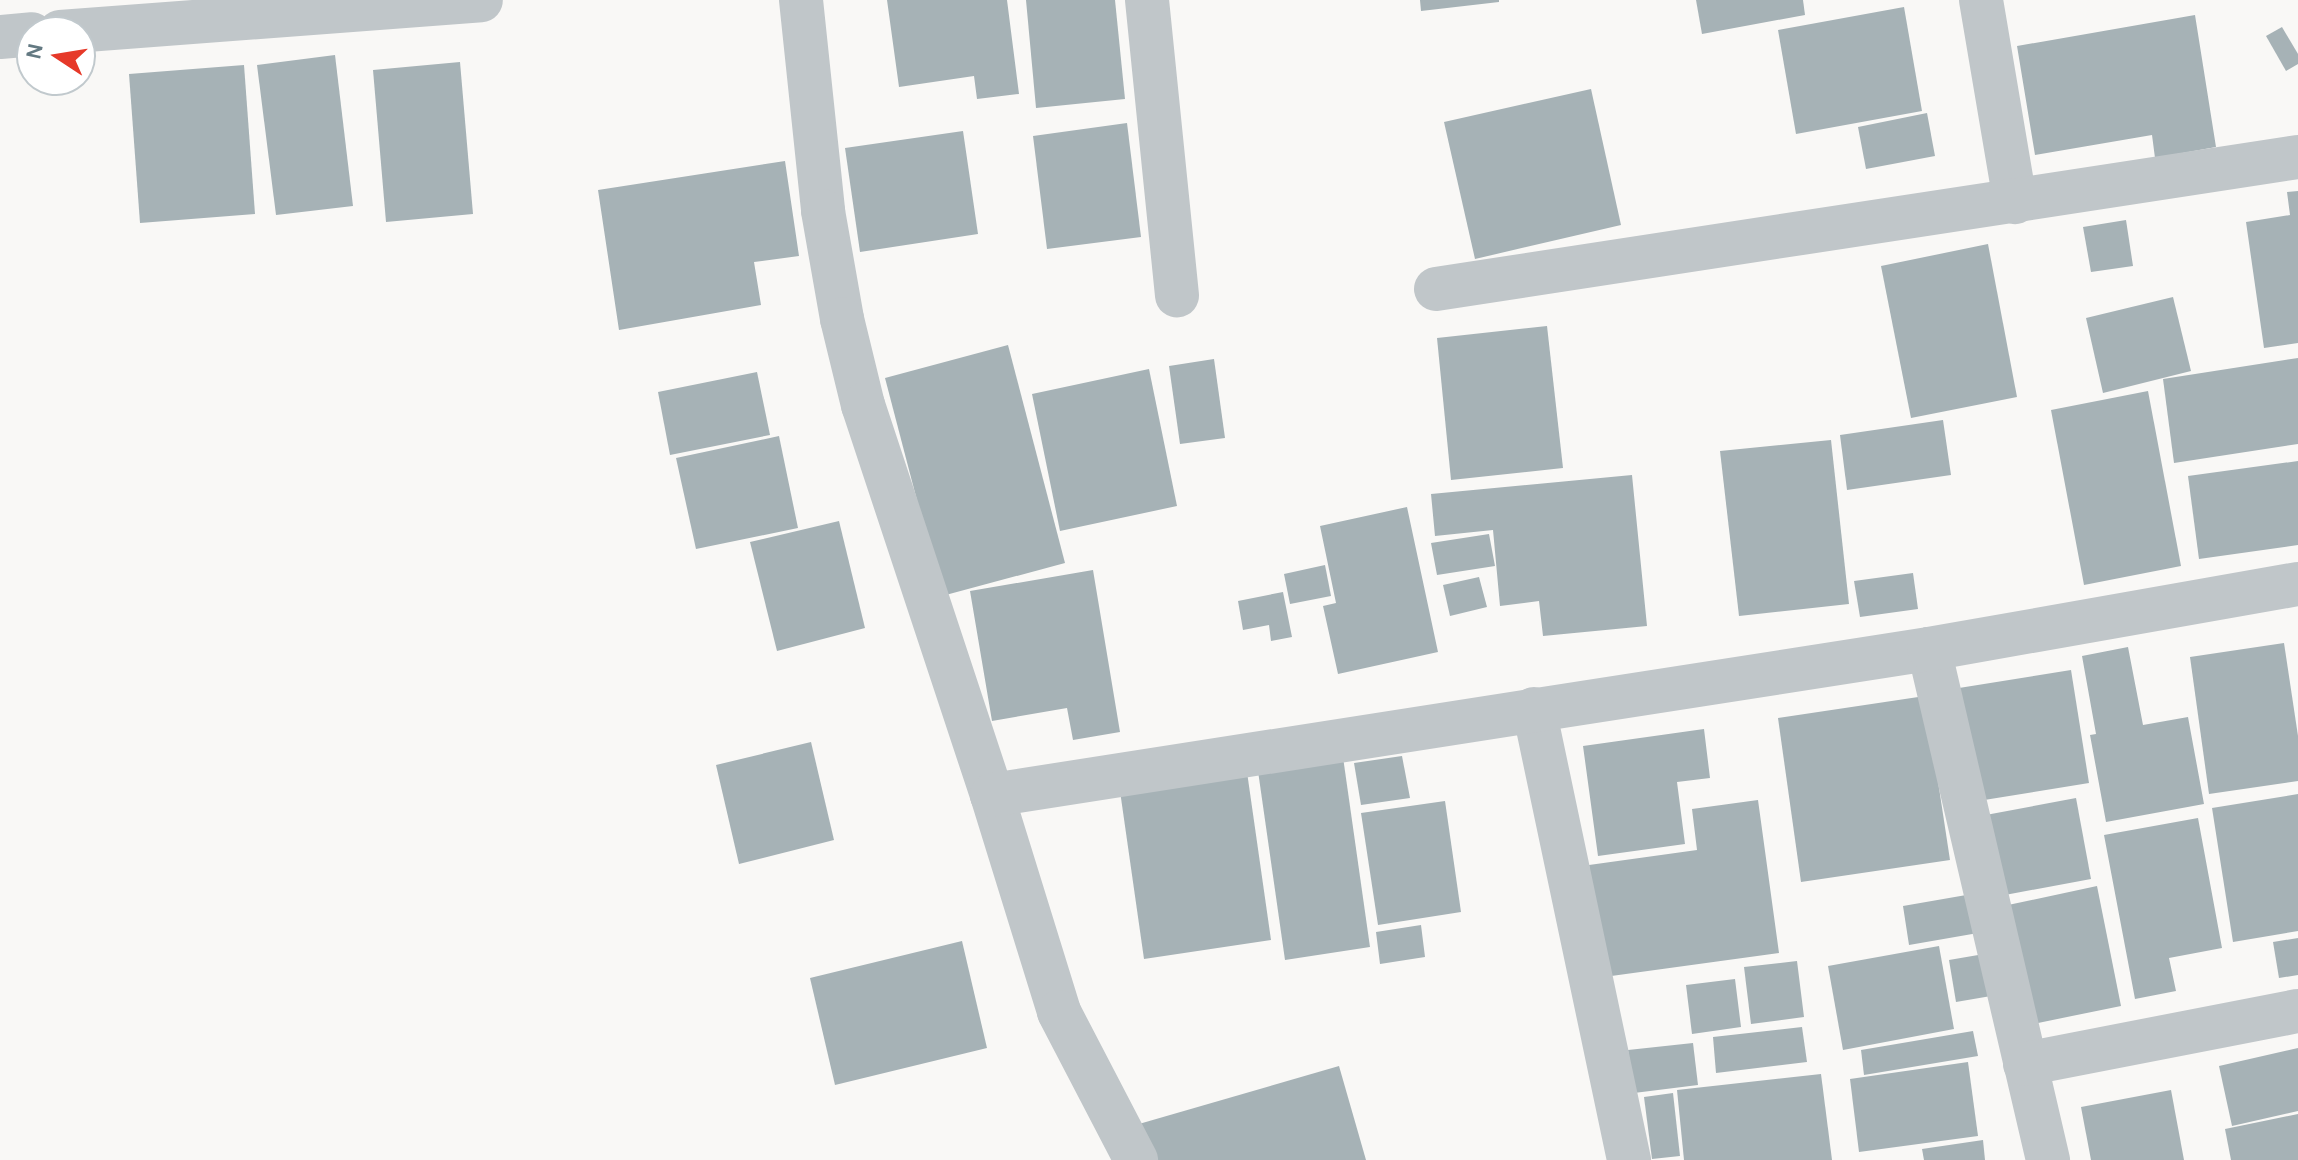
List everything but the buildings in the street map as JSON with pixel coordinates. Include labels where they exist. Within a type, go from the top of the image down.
[{"type":"street","points":[[96,29],[481,0]]},
{"type":"street","points":[[801,0],[823,211],[842,319],[863,405],[992,795],[1059,1012],[1136,1160]]},
{"type":"street","points":[[1147,0],[1177,295]]},
{"type":"street","points":[[1981,0],[2015,202]]},
{"type":"street","points":[[1436,289],[2298,157]]},
{"type":"street","points":[[992,795],[1929,649],[2298,584]]},
{"type":"street","points":[[1929,649],[2048,1160]]},
{"type":"street","points":[[1534,709],[1629,1160]]},
{"type":"street","points":[[2025,1064],[2298,1011]]}]
